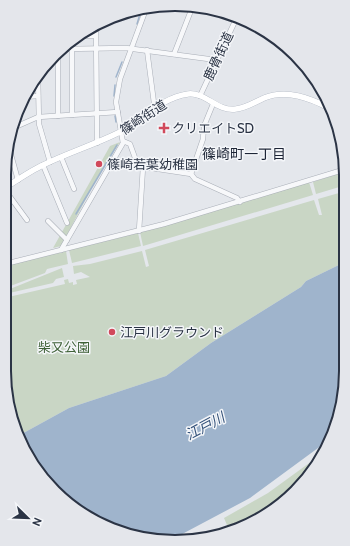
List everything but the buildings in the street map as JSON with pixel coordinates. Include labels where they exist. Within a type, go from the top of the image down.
[{"type":"main road","name":"篠崎街道","points":[[11,185],[43,165],[122,131],[165,101],[183,95],[195,94],[200,96]]},
{"type":"main road","points":[[200,96],[222,108],[234,109],[247,106],[271,96],[283,94],[305,98],[324,106]]},
{"type":"street","points":[[174,54],[191,11]]},
{"type":"street","points":[[61,250],[122,144],[122,131],[116,102],[120,79],[145,14]]},
{"type":"street","name":"鹿骨街道","points":[[200,96],[235,22]]},
{"type":"street","points":[[96,31],[95,114],[97,143]]},
{"type":"street","points":[[88,36],[96,36]]},
{"type":"street","points":[[72,115],[72,49],[147,50],[216,60]]},
{"type":"street","points":[[147,50],[154,103],[156,107]]},
{"type":"street","points":[[58,60],[58,116]]},
{"type":"street","points":[[38,86],[38,117],[43,141],[50,162]]},
{"type":"street","points":[[31,96],[38,96]]},
{"type":"street","points":[[191,174],[203,139],[204,126],[213,104]]},
{"type":"street","points":[[19,125],[38,117],[118,112]]},
{"type":"street","points":[[122,144],[130,144],[136,164],[143,167],[191,174],[195,179],[237,198],[240,202]]},
{"type":"street","points":[[12,157],[18,180]]},
{"type":"street","points":[[61,157],[74,189]]},
{"type":"street","points":[[43,165],[68,223]]},
{"type":"street","points":[[139,231],[143,167]]},
{"type":"street","points":[[11,262],[139,231],[339,171]]},
{"type":"street","points":[[11,197],[27,220]]},
{"type":"street","points":[[48,222],[67,240]]},
{"type":"green space","points":[[120,142],[97,178],[61,246],[53,248],[110,146]]},
{"type":"green space","points":[[339,173],[339,187],[316,194],[313,182]]},
{"type":"green space","points":[[309,182],[313,195],[143,246],[140,232]]},
{"type":"green space","name":"柴又公園","points":[[339,193],[339,265],[306,281],[301,287],[211,343],[166,376],[69,408],[23,433],[14,403],[11,382],[11,296],[65,284],[64,280],[68,279],[69,283],[73,282],[73,285],[77,284],[76,280],[90,277],[81,272],[74,274],[73,266],[90,264],[142,251],[146,267],[149,266],[145,250],[314,200],[319,215],[322,215],[318,199]]},
{"type":"green space","points":[[138,233],[141,246],[72,263],[69,250]]},
{"type":"green space","points":[[66,251],[68,264],[47,269],[45,273],[11,286],[11,265]]},
{"type":"green space","points":[[62,268],[64,277],[56,279],[53,283],[11,293],[11,289]]},
{"type":"green space","points":[[311,461],[291,487],[275,501],[248,518],[227,526],[224,518],[268,493]]},
{"type":"water","name":"江戸川","points":[[339,265],[339,382],[336,403],[327,434],[321,446],[250,498],[180,535],[154,534],[112,523],[93,513],[75,501],[59,487],[45,471],[23,433],[69,408],[166,376],[211,343],[301,287],[306,281]]},
{"type":"waterway","points":[[137,24],[140,15]]},
{"type":"waterway","points":[[116,77],[122,62]]},
{"type":"waterway","points":[[114,96],[115,85]]},
{"type":"waterway","points":[[115,116],[116,122]]},
{"type":"waterway","points":[[76,214],[117,145]]},
{"type":"place","name":"クリエイトSD","points":[[164,128]]},
{"type":"place","name":"篠崎若葉幼稚園","points":[[99,164]]},
{"type":"place","name":"江戸川グラウンド","points":[[112,332]]},
{"type":"district","name":"篠崎町一丁目","points":[[244,154]]}]
